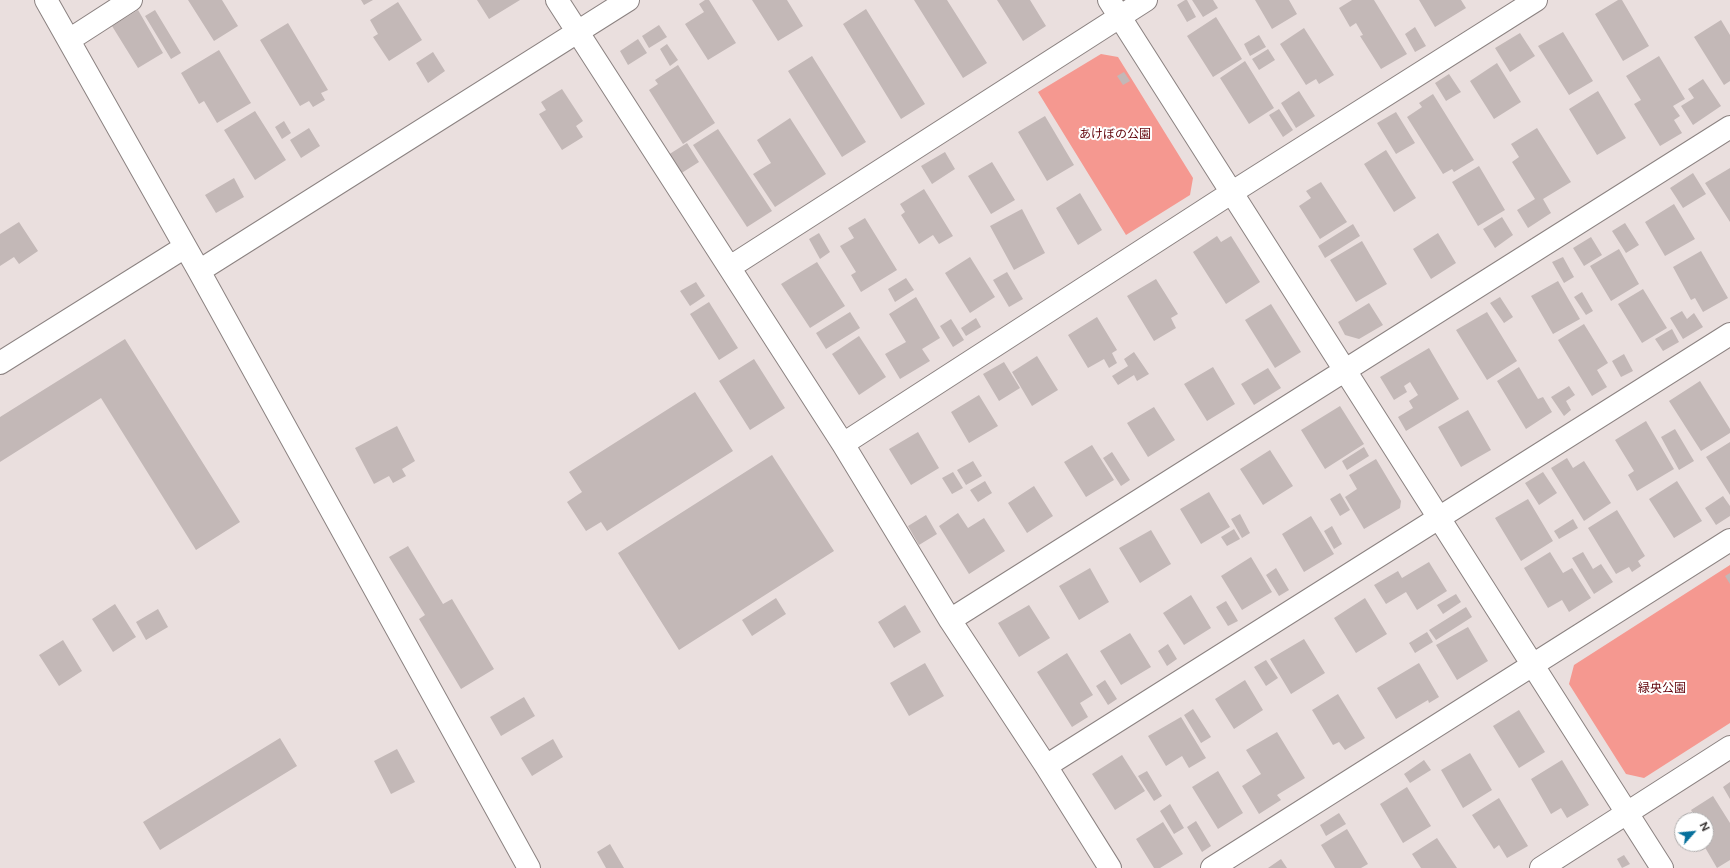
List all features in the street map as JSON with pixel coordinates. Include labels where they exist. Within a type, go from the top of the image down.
[{"type":"street","points":[[46,0],[199,271],[529,868]]},
{"type":"street","points":[[69,40],[131,0]]},
{"type":"street","points":[[557,0],[843,444],[950,620],[1046,766],[1110,868]]},
{"type":"street","points":[[199,271],[628,0]]},
{"type":"street","points":[[730,267],[1114,8],[1146,0]]},
{"type":"street","points":[[843,444],[1231,193],[1536,0]]},
{"type":"street","points":[[1114,8],[1662,868]]},
{"type":"street","points":[[950,620],[1730,127]]},
{"type":"street","points":[[0,363],[185,247]]},
{"type":"street","points":[[1046,766],[1730,334]]},
{"type":"street","points":[[1212,868],[1730,540]]},
{"type":"street","points":[[1541,868],[1730,747]]},
{"type":"green space","name":"あけぼの公園","points":[[1101,54],[1118,57],[1193,178],[1190,195],[1126,235],[1038,92]]},
{"type":"green space","name":"緑央公園","points":[[1730,565],[1730,723],[1644,778],[1626,774],[1569,684],[1574,665]]},
{"type":"building","points":[[188,0],[222,0],[238,26],[214,41]]},
{"type":"building","points":[[361,0],[373,0],[364,5]]},
{"type":"building","points":[[477,0],[520,0],[489,19]]},
{"type":"building","points":[[705,0],[709,0],[736,43],[708,60],[685,24],[704,12],[699,4]]},
{"type":"building","points":[[752,0],[787,0],[803,26],[778,41]]},
{"type":"building","points":[[914,0],[947,0],[987,63],[963,78]]},
{"type":"building","points":[[997,0],[1030,0],[1046,26],[1023,41]]},
{"type":"building","points":[[1187,0],[1196,17],[1187,22],[1177,5]]},
{"type":"building","points":[[1192,0],[1213,0],[1218,8],[1203,17]]},
{"type":"building","points":[[1255,0],[1289,0],[1297,14],[1272,29]]},
{"type":"building","points":[[1352,0],[1374,0],[1407,54],[1381,69],[1360,36],[1363,35],[1356,23],[1350,27],[1339,8]]},
{"type":"building","points":[[1419,0],[1461,0],[1466,8],[1435,27]]},
{"type":"building","points":[[1618,0],[1622,0],[1649,46],[1623,61],[1595,14]]},
{"type":"building","points":[[398,2],[422,40],[389,61],[373,37],[378,34],[370,20]]},
{"type":"building","points":[[866,9],[925,104],[901,119],[843,24]]},
{"type":"building","points":[[138,10],[163,53],[138,68],[112,26]]},
{"type":"building","points":[[155,10],[181,53],[171,59],[145,16]]},
{"type":"building","points":[[1216,17],[1242,59],[1213,77],[1187,36]]},
{"type":"building","points":[[1721,20],[1730,35],[1730,81],[1724,85],[1694,37]]},
{"type":"building","points":[[288,23],[328,90],[321,93],[325,100],[313,107],[309,101],[300,106],[260,40]]},
{"type":"building","points":[[659,25],[667,37],[649,48],[642,36]]},
{"type":"building","points":[[1415,27],[1426,46],[1415,52],[1405,34]]},
{"type":"building","points":[[1304,28],[1334,75],[1319,84],[1316,79],[1306,85],[1280,44]]},
{"type":"building","points":[[1563,32],[1593,81],[1569,95],[1538,46]]},
{"type":"building","points":[[1520,33],[1535,56],[1510,72],[1495,48]]},
{"type":"building","points":[[1259,35],[1266,47],[1250,56],[1244,44]]},
{"type":"building","points":[[638,39],[647,53],[628,65],[620,51]]},
{"type":"building","points":[[667,44],[678,60],[670,66],[660,49]]},
{"type":"building","points":[[1268,49],[1275,60],[1259,70],[1252,59]]},
{"type":"building","points":[[219,50],[251,103],[217,123],[204,101],[199,104],[181,73]]},
{"type":"building","points":[[433,52],[445,71],[428,83],[416,63]]},
{"type":"building","points":[[812,56],[866,142],[842,157],[788,71]]},
{"type":"building","points":[[1659,56],[1685,99],[1673,106],[1680,116],[1674,120],[1682,133],[1660,146],[1634,104],[1641,100],[1626,76]]},
{"type":"building","points":[[1245,61],[1274,108],[1249,124],[1220,78]]},
{"type":"building","points":[[1497,63],[1521,102],[1494,119],[1470,81]]},
{"type":"building","points":[[678,65],[715,123],[683,144],[649,90],[658,84],[655,80]]},
{"type":"building","points":[[1124,72],[1130,81],[1123,85],[1117,76]]},
{"type":"building","points":[[1449,74],[1461,92],[1446,101],[1435,83]]},
{"type":"building","points":[[1703,79],[1721,106],[1693,125],[1681,106],[1694,98],[1688,89]]},
{"type":"building","points":[[562,89],[583,121],[576,126],[583,137],[562,150],[539,114],[546,110],[541,102]]},
{"type":"building","points":[[1299,91],[1315,116],[1296,128],[1281,103]]},
{"type":"building","points":[[1598,91],[1626,138],[1597,155],[1569,109]]},
{"type":"building","points":[[1433,94],[1474,160],[1454,172],[1452,169],[1443,174],[1407,117],[1422,107],[1419,103]]},
{"type":"building","points":[[1279,109],[1293,130],[1283,137],[1269,115]]},
{"type":"building","points":[[255,111],[286,160],[255,180],[224,130]]},
{"type":"building","points":[[1396,112],[1415,143],[1396,154],[1377,123]]},
{"type":"building","points":[[1045,116],[1074,165],[1047,181],[1018,132]]},
{"type":"building","points":[[790,118],[826,174],[775,207],[753,174],[771,163],[757,140]]},
{"type":"building","points":[[284,121],[291,133],[282,139],[275,127]]},
{"type":"building","points":[[309,128],[320,146],[301,158],[290,140]]},
{"type":"building","points":[[1537,128],[1571,182],[1543,199],[1551,213],[1528,228],[1517,210],[1535,199],[1512,162],[1519,157],[1511,144]]},
{"type":"building","points":[[718,129],[772,211],[747,227],[693,145]]},
{"type":"building","points":[[687,143],[699,162],[680,174],[668,155]]},
{"type":"building","points":[[1386,150],[1416,198],[1394,212],[1364,164]]},
{"type":"building","points":[[945,152],[955,169],[932,184],[921,166]]},
{"type":"building","points":[[992,162],[1015,200],[991,214],[968,176]]},
{"type":"building","points":[[1479,166],[1505,210],[1478,226],[1452,182]]},
{"type":"building","points":[[1730,168],[1730,222],[1705,183]]},
{"type":"building","points":[[1693,173],[1706,194],[1683,208],[1670,188]]},
{"type":"building","points":[[234,178],[244,197],[216,213],[205,195]]},
{"type":"building","points":[[1321,182],[1347,222],[1320,239],[1299,206],[1311,198],[1306,191]]},
{"type":"building","points":[[924,189],[953,236],[939,244],[933,235],[919,244],[901,215],[905,212],[900,204]]},
{"type":"building","points":[[1080,193],[1102,230],[1078,245],[1056,208]]},
{"type":"building","points":[[1674,204],[1695,239],[1665,256],[1645,222]]},
{"type":"building","points":[[1022,209],[1045,253],[1014,270],[990,226]]},
{"type":"building","points":[[1502,217],[1513,235],[1495,248],[1483,229]]},
{"type":"building","points":[[865,218],[897,270],[861,292],[851,275],[856,272],[840,246],[854,238],[848,228]]},
{"type":"building","points":[[19,222],[38,251],[19,264],[14,257],[0,266],[0,234]]},
{"type":"building","points":[[1625,223],[1639,245],[1626,253],[1612,231]]},
{"type":"building","points":[[1353,224],[1360,236],[1325,258],[1318,246]]},
{"type":"building","points":[[819,233],[830,252],[820,259],[809,239]]},
{"type":"building","points":[[1438,233],[1456,263],[1431,279],[1413,249]]},
{"type":"building","points":[[1217,236],[1221,242],[1231,236],[1260,282],[1226,304],[1193,252]]},
{"type":"building","points":[[1591,237],[1602,255],[1584,266],[1573,248]]},
{"type":"building","points":[[1362,241],[1387,284],[1356,302],[1330,260]]},
{"type":"building","points":[[1619,249],[1639,284],[1611,301],[1590,266]]},
{"type":"building","points":[[1701,251],[1728,298],[1703,312],[1695,298],[1691,300],[1673,267]]},
{"type":"building","points":[[970,257],[995,297],[970,313],[945,273]]},
{"type":"building","points":[[1563,257],[1574,277],[1564,283],[1552,262]]},
{"type":"building","points":[[817,262],[845,306],[810,328],[781,284]]},
{"type":"building","points":[[1007,272],[1023,299],[1009,307],[993,280]]},
{"type":"building","points":[[906,278],[914,290],[895,302],[888,289]]},
{"type":"building","points":[[1156,279],[1178,314],[1171,318],[1176,328],[1154,341],[1127,296]]},
{"type":"building","points":[[1558,281],[1580,319],[1553,334],[1531,296]]},
{"type":"building","points":[[696,282],[705,296],[690,306],[680,291]]},
{"type":"building","points":[[1643,289],[1667,328],[1642,343],[1618,304]]},
{"type":"building","points":[[1582,292],[1593,311],[1586,315],[1574,297]]},
{"type":"building","points":[[916,297],[940,338],[922,349],[930,361],[900,379],[885,354],[906,342],[889,314]]},
{"type":"building","points":[[1500,297],[1513,317],[1504,323],[1490,303]]},
{"type":"building","points":[[709,302],[738,348],[719,360],[690,314]]},
{"type":"building","points":[[1369,303],[1383,325],[1359,339],[1345,335],[1338,322]]},
{"type":"building","points":[[1271,304],[1301,352],[1275,368],[1245,320]]},
{"type":"building","points":[[1682,311],[1687,319],[1694,313],[1703,327],[1683,339],[1670,318]]},
{"type":"building","points":[[850,312],[860,328],[826,349],[816,333]]},
{"type":"building","points":[[1487,312],[1517,361],[1487,380],[1456,330]]},
{"type":"building","points":[[1097,317],[1117,350],[1112,353],[1117,363],[1109,368],[1104,359],[1088,368],[1068,335]]},
{"type":"building","points":[[976,318],[981,327],[966,336],[961,328]]},
{"type":"building","points":[[951,319],[964,340],[953,347],[940,326]]},
{"type":"building","points":[[1584,324],[1608,363],[1597,370],[1607,387],[1592,396],[1558,340]]},
{"type":"building","points":[[1672,329],[1679,342],[1663,351],[1655,339]]},
{"type":"building","points":[[859,336],[886,377],[859,395],[832,354]]},
{"type":"building","points":[[125,339],[240,522],[196,550],[101,398],[0,462],[0,417]]},
{"type":"building","points":[[1429,348],[1459,399],[1406,431],[1398,417],[1413,408],[1409,401],[1418,395],[1410,382],[1404,386],[1407,392],[1394,400],[1380,377]]},
{"type":"building","points":[[1134,352],[1149,374],[1137,381],[1134,375],[1118,385],[1112,376],[1128,366],[1124,359]]},
{"type":"building","points":[[1624,354],[1633,371],[1621,377],[1612,361]]},
{"type":"building","points":[[1037,356],[1058,390],[1032,406],[1012,372]]},
{"type":"building","points":[[754,359],[785,408],[750,430],[719,381]]},
{"type":"building","points":[[1004,362],[1020,388],[999,401],[983,374]]},
{"type":"building","points":[[1213,367],[1235,404],[1207,421],[1184,384]]},
{"type":"building","points":[[1519,367],[1538,399],[1543,397],[1552,412],[1526,429],[1497,381]]},
{"type":"building","points":[[1268,368],[1281,388],[1254,405],[1241,384]]},
{"type":"building","points":[[1700,381],[1730,429],[1730,433],[1701,451],[1669,401]]},
{"type":"building","points":[[1569,386],[1575,395],[1566,401],[1571,410],[1564,416],[1551,397]]},
{"type":"building","points":[[695,392],[733,451],[607,531],[601,522],[586,531],[567,502],[582,492],[569,472]]},
{"type":"building","points":[[979,395],[998,426],[969,443],[951,412]]},
{"type":"building","points":[[1340,406],[1364,444],[1325,469],[1301,430]]},
{"type":"building","points":[[1154,407],[1175,440],[1148,457],[1127,423]]},
{"type":"building","points":[[1468,410],[1491,450],[1461,467],[1438,427]]},
{"type":"building","points":[[1646,421],[1674,469],[1637,491],[1628,475],[1634,471],[1615,440]]},
{"type":"building","points":[[397,426],[415,461],[402,469],[406,476],[393,483],[389,476],[374,484],[355,448]]},
{"type":"building","points":[[1675,429],[1694,461],[1679,470],[1661,437]]},
{"type":"building","points":[[918,432],[939,468],[911,485],[889,449]]},
{"type":"building","points":[[1730,442],[1730,495],[1706,457]]},
{"type":"building","points":[[1092,445],[1114,480],[1086,497],[1064,462]]},
{"type":"building","points":[[1364,447],[1369,456],[1347,470],[1342,461]]},
{"type":"building","points":[[1270,450],[1293,486],[1263,505],[1240,469]]},
{"type":"building","points":[[1112,452],[1130,480],[1121,486],[1103,458]]},
{"type":"building","points":[[772,455],[834,551],[679,650],[618,553]]},
{"type":"building","points":[[1567,458],[1573,468],[1584,461],[1611,503],[1584,521],[1551,468]]},
{"type":"building","points":[[1376,459],[1401,501],[1400,508],[1364,529],[1345,497],[1357,489],[1349,475]]},
{"type":"building","points":[[973,461],[982,476],[966,485],[957,470]]},
{"type":"building","points":[[953,472],[963,488],[952,494],[942,478]]},
{"type":"building","points":[[1543,472],[1557,493],[1539,505],[1525,483]]},
{"type":"building","points":[[985,481],[992,493],[978,502],[970,490]]},
{"type":"building","points":[[1677,481],[1702,521],[1674,538],[1649,499]]},
{"type":"building","points":[[1034,486],[1053,516],[1027,533],[1008,503]]},
{"type":"building","points":[[1209,492],[1230,527],[1201,544],[1180,509]]},
{"type":"building","points":[[1340,493],[1350,510],[1340,516],[1330,499]]},
{"type":"building","points":[[1723,496],[1730,506],[1730,516],[1716,525],[1705,508]]},
{"type":"building","points":[[1528,499],[1553,541],[1521,561],[1495,518]]},
{"type":"building","points":[[1617,510],[1645,556],[1638,561],[1641,566],[1632,572],[1629,567],[1616,574],[1588,528]]},
{"type":"building","points":[[958,513],[968,528],[984,518],[1005,551],[969,574],[939,526]]},
{"type":"building","points":[[1240,514],[1250,533],[1242,538],[1231,519]]},
{"type":"building","points":[[926,515],[937,534],[919,545],[908,526]]},
{"type":"building","points":[[1311,516],[1334,554],[1304,572],[1282,534]]},
{"type":"building","points":[[1573,519],[1578,528],[1559,539],[1554,531]]},
{"type":"building","points":[[1332,526],[1342,544],[1334,549],[1324,531]]},
{"type":"building","points":[[1234,529],[1240,539],[1227,546],[1221,537]]},
{"type":"building","points":[[1151,530],[1171,564],[1140,583],[1119,548]]},
{"type":"building","points":[[408,546],[443,604],[452,599],[494,669],[461,689],[419,619],[425,615],[389,557]]},
{"type":"building","points":[[1550,552],[1563,573],[1572,568],[1591,598],[1569,612],[1562,600],[1548,608],[1524,568]]},
{"type":"building","points":[[1583,552],[1593,569],[1601,564],[1613,582],[1594,594],[1572,558]]},
{"type":"building","points":[[1251,557],[1272,592],[1242,610],[1221,576]]},
{"type":"building","points":[[1429,562],[1447,591],[1417,610],[1406,592],[1386,604],[1374,585],[1398,571],[1402,578]]},
{"type":"building","points":[[1090,568],[1109,602],[1079,620],[1059,586]]},
{"type":"building","points":[[1276,568],[1289,590],[1279,596],[1266,575]]},
{"type":"building","points":[[1730,573],[1730,584],[1725,576]]},
{"type":"building","points":[[1456,594],[1461,602],[1443,614],[1437,605]]},
{"type":"building","points":[[1191,595],[1211,628],[1184,645],[1163,613]]},
{"type":"building","points":[[776,598],[786,614],[752,636],[742,620]]},
{"type":"building","points":[[1365,598],[1387,634],[1356,653],[1334,618]]},
{"type":"building","points":[[1226,601],[1238,621],[1228,626],[1216,607]]},
{"type":"building","points":[[115,604],[136,637],[113,652],[92,619]]},
{"type":"building","points":[[905,605],[921,632],[894,648],[878,622]]},
{"type":"building","points":[[1029,605],[1050,638],[1019,657],[998,623]]},
{"type":"building","points":[[1466,607],[1472,617],[1436,640],[1429,630]]},
{"type":"building","points":[[158,609],[168,627],[146,640],[136,622]]},
{"type":"building","points":[[1468,627],[1488,661],[1457,680],[1436,645]]},
{"type":"building","points":[[1427,632],[1433,642],[1415,653],[1409,643]]},
{"type":"building","points":[[1130,633],[1151,667],[1121,685],[1100,651]]},
{"type":"building","points":[[1304,639],[1325,673],[1291,694],[1270,659]]},
{"type":"building","points":[[63,640],[82,671],[59,686],[39,655]]},
{"type":"building","points":[[1168,644],[1177,659],[1167,666],[1158,651]]},
{"type":"building","points":[[1067,653],[1093,695],[1080,703],[1088,717],[1072,727],[1037,672]]},
{"type":"building","points":[[1266,660],[1278,678],[1266,686],[1254,667]]},
{"type":"building","points":[[925,663],[944,696],[909,716],[890,683]]},
{"type":"building","points":[[1419,663],[1439,697],[1429,703],[1428,700],[1396,719],[1377,688]]},
{"type":"building","points":[[1105,680],[1117,699],[1108,705],[1096,686]]},
{"type":"building","points":[[1245,680],[1263,710],[1234,729],[1215,699]]},
{"type":"building","points":[[1338,694],[1365,738],[1345,750],[1339,742],[1333,745],[1312,710]]},
{"type":"building","points":[[524,697],[535,716],[501,736],[490,717]]},
{"type":"building","points":[[1193,709],[1211,737],[1201,743],[1184,715]]},
{"type":"building","points":[[1519,710],[1545,752],[1519,768],[1493,726]]},
{"type":"building","points":[[1181,717],[1206,758],[1189,768],[1182,756],[1166,766],[1148,736]]},
{"type":"building","points":[[1277,732],[1305,778],[1277,795],[1281,800],[1259,814],[1242,786],[1261,774],[1246,750]]},
{"type":"building","points":[[280,738],[297,766],[160,850],[143,822]]},
{"type":"building","points":[[553,739],[563,757],[532,776],[521,758]]},
{"type":"building","points":[[397,749],[415,782],[391,794],[374,761]]},
{"type":"building","points":[[1470,753],[1492,790],[1463,808],[1441,770]]},
{"type":"building","points":[[1122,755],[1145,791],[1115,810],[1092,774]]},
{"type":"building","points":[[1424,760],[1431,770],[1410,783],[1404,774]]},
{"type":"building","points":[[1562,760],[1589,805],[1567,818],[1561,808],[1551,814],[1531,779]]},
{"type":"building","points":[[1147,771],[1162,796],[1154,801],[1138,776]]},
{"type":"building","points":[[1218,771],[1243,813],[1218,829],[1192,787]]},
{"type":"building","points":[[1730,782],[1730,799],[1723,787]]},
{"type":"building","points":[[1407,787],[1431,826],[1403,843],[1380,804]]},
{"type":"building","points":[[1713,796],[1730,823],[1730,860],[1717,868],[1708,852],[1714,852],[1714,812],[1692,812],[1691,810]]},
{"type":"building","points":[[1499,798],[1528,846],[1507,858],[1499,845],[1494,849],[1472,815]]},
{"type":"building","points":[[1170,804],[1184,828],[1174,834],[1160,811]]},
{"type":"building","points":[[1339,813],[1346,824],[1326,836],[1320,825]]},
{"type":"building","points":[[1196,821],[1211,846],[1202,852],[1187,827]]},
{"type":"building","points":[[1163,822],[1183,854],[1160,868],[1154,868],[1136,839]]},
{"type":"building","points":[[1347,829],[1368,864],[1361,868],[1335,868],[1321,845]]},
{"type":"building","points":[[1437,838],[1457,868],[1421,868],[1412,854]]},
{"type":"building","points":[[610,844],[624,868],[606,868],[597,852]]},
{"type":"building","points":[[1624,855],[1630,864],[1622,868],[1617,859]]},
{"type":"building","points":[[1281,859],[1287,868],[1268,868]]}]
